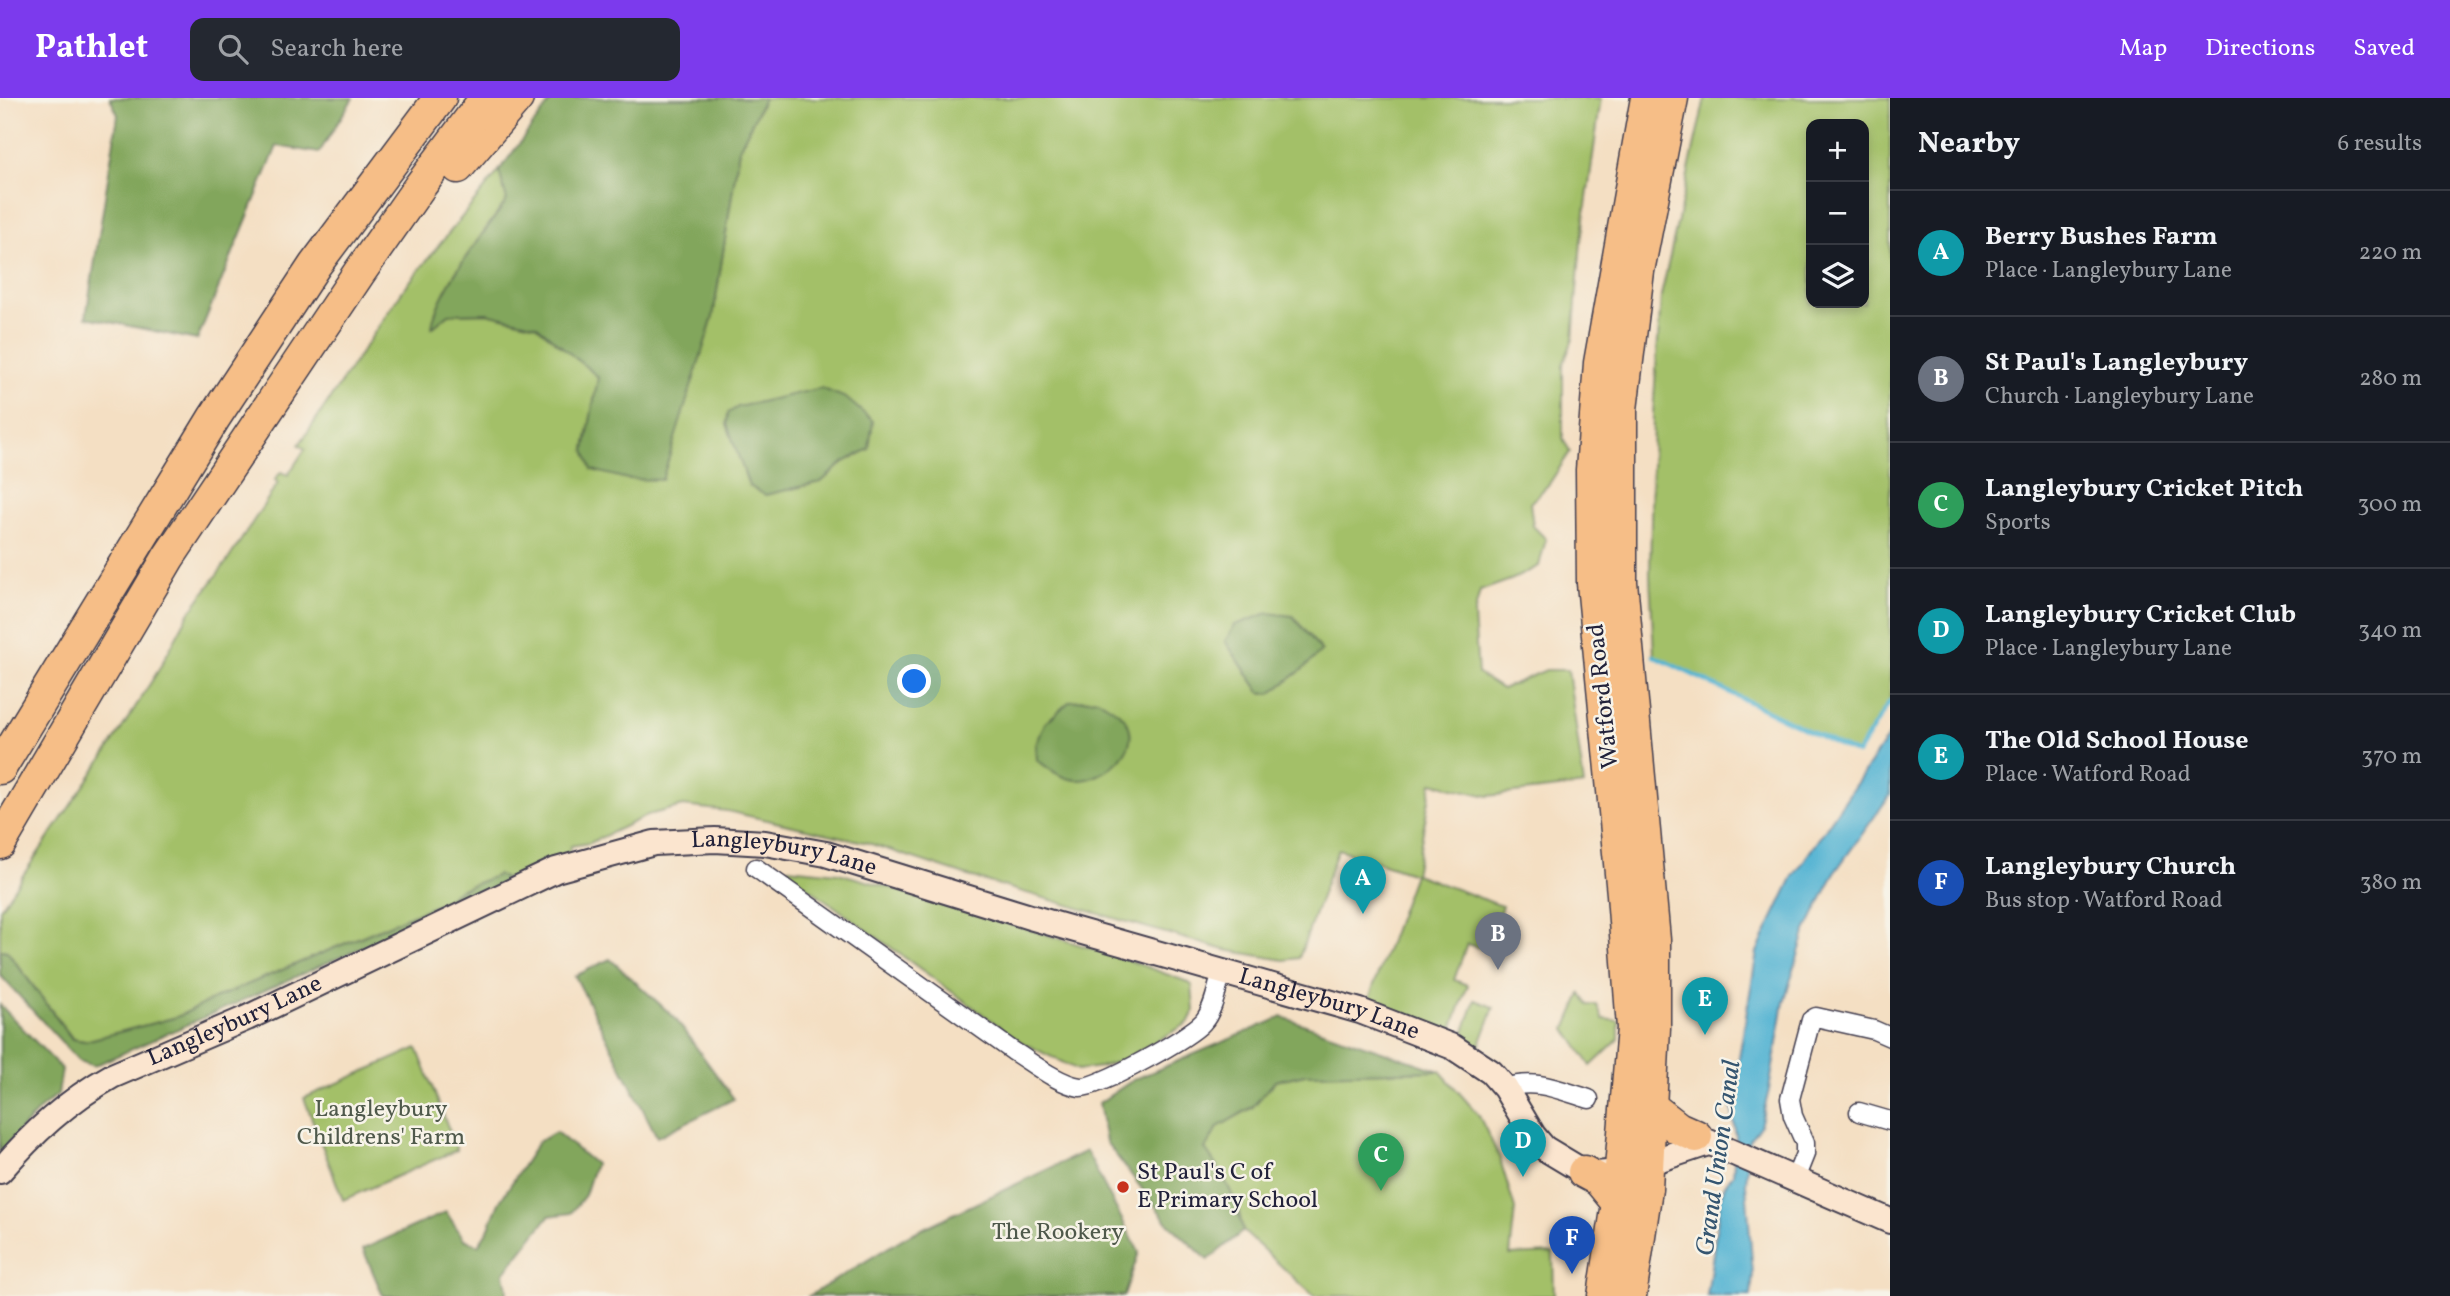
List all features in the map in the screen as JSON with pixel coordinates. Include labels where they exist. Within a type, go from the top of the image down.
[{"type":"highway","points":[[0,768],[214,418],[315,265],[440,98]]},
{"type":"highway","points":[[0,843],[168,558],[359,273],[486,98]]},
{"type":"highway","points":[[359,273],[422,209],[517,98]]},
{"type":"highway","name":"Watford Road","points":[[1630,1296],[1646,1189],[1631,1169],[1633,1028],[1593,583],[1592,470],[1600,363],[1647,98]]},
{"type":"highway","name":"Watford Road","points":[[1604,1296],[1631,1169],[1651,1107],[1654,940],[1621,582],[1621,409],[1638,271],[1672,98]]},
{"type":"highway","points":[[1651,1107],[1678,1128],[1708,1142]]},
{"type":"highway","points":[[1579,1169],[1599,1180],[1631,1169]]},
{"type":"street","name":"Langleybury Lane","points":[[0,1171],[50,1118],[92,1087],[112,1076],[247,1018],[556,870],[654,843],[727,840],[765,843],[826,854],[1030,917],[1360,1011],[1453,1048],[1491,1072],[1505,1088],[1532,1135],[1544,1148],[1579,1169]]},
{"type":"street","points":[[756,869],[1013,1051],[1044,1071],[1081,1087],[1095,1085],[1129,1068],[1196,1028],[1211,1009],[1222,971]]},
{"type":"street","points":[[1795,1179],[1805,1154],[1805,1143],[1793,1116],[1790,1100],[1811,1020],[1816,1017],[1856,1025],[1890,1037]]},
{"type":"street","points":[[1505,1088],[1536,1083],[1589,1099]]},
{"type":"street","points":[[1858,1112],[1890,1121]]},
{"type":"street","points":[[1631,1169],[1677,1136],[1708,1142],[1890,1221]]},
{"type":"green space","points":[[110,98],[353,98],[319,153],[277,146],[197,340],[86,317],[118,115]]},
{"type":"green space","points":[[553,98],[764,98],[739,149],[713,317],[662,480],[627,479],[592,470],[585,450],[598,377],[536,325],[487,313],[449,314],[432,328],[442,297],[507,200],[499,171]]},
{"type":"green space","points":[[764,98],[1601,98],[1581,241],[1573,339],[1563,365],[1563,438],[1570,452],[1549,484],[1530,503],[1533,526],[1546,539],[1539,566],[1480,591],[1474,615],[1478,674],[1502,689],[1546,670],[1568,670],[1584,785],[1488,796],[1432,783],[1415,874],[1502,906],[1486,950],[1467,944],[1454,980],[1468,985],[1449,1037],[1366,1007],[1414,874],[1338,849],[1299,958],[1284,960],[1225,950],[971,877],[868,843],[727,811],[683,806],[648,815],[590,843],[571,846],[569,853],[513,877],[505,879],[498,875],[459,890],[441,903],[218,997],[177,1017],[85,1041],[73,1039],[7,951],[0,950],[0,909],[107,752],[158,671],[189,613],[228,560],[278,483],[275,480],[281,472],[288,475],[305,449],[299,445],[403,290],[499,171],[507,200],[452,279],[442,297],[433,327],[449,314],[487,313],[537,325],[599,377],[585,449],[713,317],[739,149]],"holes":[[[869,449],[844,462],[821,482],[765,495]],[[1293,617],[1321,651],[1303,669],[1270,694],[1260,692],[1225,641]]]},
{"type":"green space","points":[[1705,98],[1890,98],[1890,701],[1857,754],[1654,656],[1650,575],[1653,414],[1661,296]]},
{"type":"green space","points":[[821,388],[846,398],[873,421],[869,449],[844,462],[821,482],[765,495],[749,486],[727,424],[728,413],[738,407]]},
{"type":"green space","points":[[1268,613],[1293,616],[1322,651],[1270,694],[1260,692],[1225,641],[1235,625]]},
{"type":"green space","points":[[1098,699],[1122,716],[1130,730],[1130,741],[1119,761],[1098,775],[1076,780],[1050,770],[1037,760],[1036,745],[1045,723],[1070,701]]},
{"type":"green space","points":[[788,868],[838,873],[1117,956],[1192,985],[1194,1011],[1188,1023],[1125,1059],[1101,1067],[1078,1070],[1021,1042],[787,872]]},
{"type":"green space","points":[[498,875],[505,879],[499,887],[94,1066],[79,1061],[0,975],[0,950],[7,951],[72,1039],[85,1041],[177,1017],[218,997],[441,903],[459,890]]},
{"type":"green space","points":[[610,959],[674,1017],[734,1099],[657,1137],[575,976]]},
{"type":"green space","points":[[1581,994],[1588,1005],[1597,1005],[1603,1019],[1619,1021],[1619,1039],[1591,1066],[1566,1029]]},
{"type":"green space","points":[[1475,1000],[1494,1007],[1479,1047],[1461,1040]]},
{"type":"green space","points":[[0,1005],[62,1069],[58,1094],[39,1110],[0,1152]]},
{"type":"green space","points":[[1282,1017],[1440,1071],[1305,1074],[1275,1081],[1252,1107],[1218,1127],[1205,1149],[1229,1188],[1243,1231],[1208,1260],[1169,1224],[1106,1142],[1099,1103],[1133,1080]]},
{"type":"green space","name":"Langleybury Childrens' Farm","points":[[417,1048],[457,1150],[343,1200],[304,1098]]},
{"type":"green space","points":[[1440,1071],[1478,1114],[1499,1156],[1515,1209],[1510,1255],[1553,1253],[1554,1296],[1314,1296],[1243,1231],[1237,1203],[1205,1149],[1218,1127],[1252,1108],[1275,1081],[1305,1074]]},
{"type":"green space","points":[[556,1132],[595,1164],[585,1195],[571,1213],[549,1216],[504,1273],[506,1296],[383,1296],[363,1249],[446,1212],[464,1239],[478,1245],[488,1230],[499,1203],[538,1142]]},
{"type":"green space","name":"The Rookery","points":[[1086,1151],[1139,1252],[1124,1296],[809,1296],[907,1236]]},
{"type":"water","points":[[1890,734],[1890,795],[1835,872],[1805,933],[1784,1002],[1760,1126],[1749,1140],[1746,1184],[1753,1274],[1751,1296],[1707,1296],[1721,1196],[1733,1174],[1736,1137],[1731,1104],[1757,952],[1792,878]]},
{"type":"waterway","points":[[1654,656],[1857,754],[1890,701]]},
{"type":"place","name":"Berry Bushes Farm","points":[[1363,914]]},
{"type":"place","name":"St Paul's Langleybury","points":[[1498,970]]},
{"type":"place","name":"The Old School House","points":[[1705,1035]]},
{"type":"place","name":"Langleybury Cricket Club","points":[[1523,1177]]},
{"type":"place","name":"St Paul's C of E Primary School","points":[[1123,1187]]},
{"type":"place","name":"Langleybury Cricket Pitch","points":[[1381,1191]]},
{"type":"place","name":"Langleybury Church","points":[[1572,1274]]},
{"type":"water label","name":"Grand Union Canal","points":[[1719,1158]]}]
